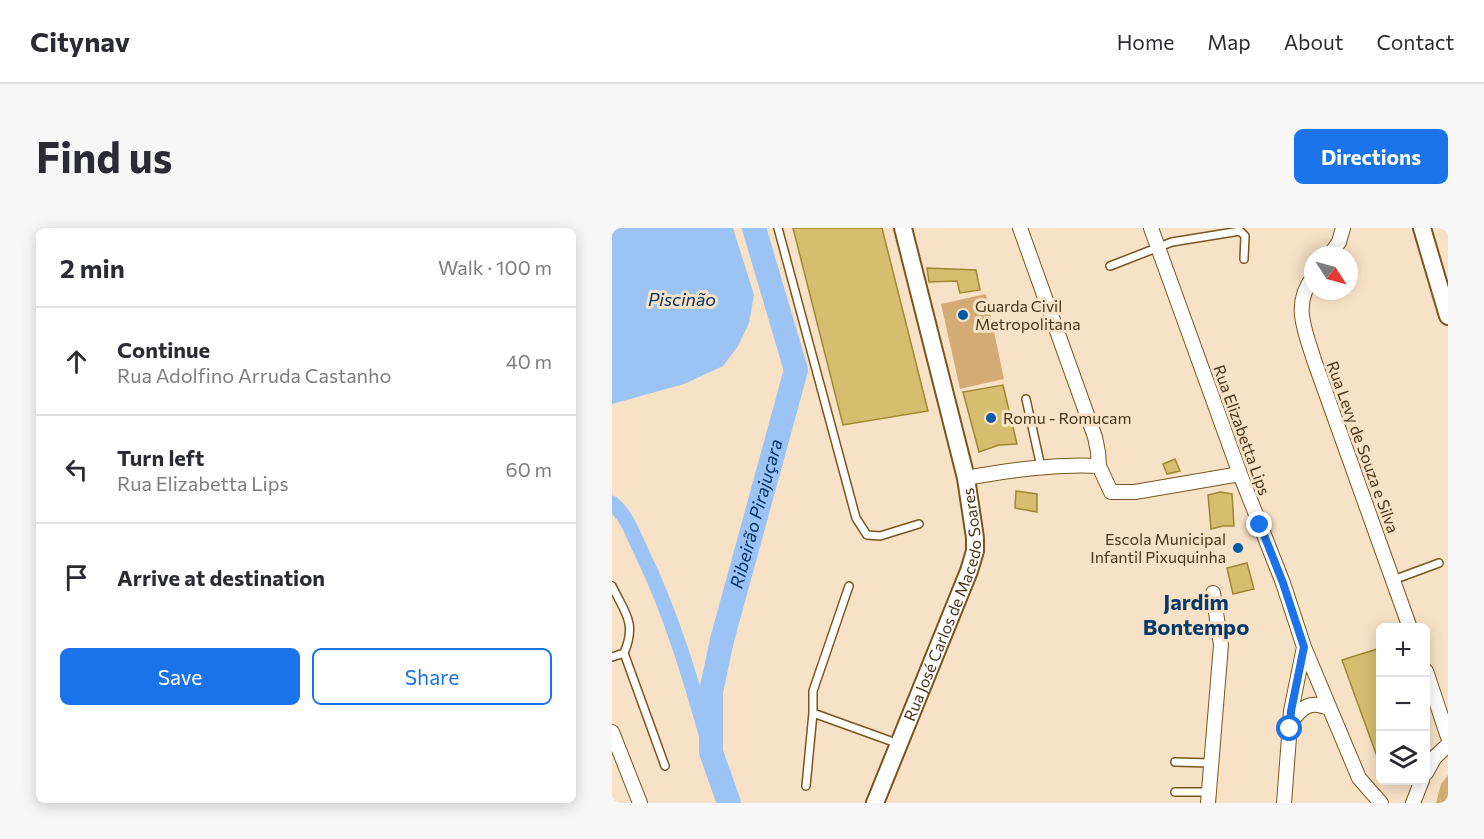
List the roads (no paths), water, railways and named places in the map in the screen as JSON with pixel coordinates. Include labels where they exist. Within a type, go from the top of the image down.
[{"type":"street","name":"Rua José Carlos de Macedo Soares","points":[[875,803],[975,551],[966,478],[903,228]]},
{"type":"street","points":[[1020,228],[1095,437],[1098,466],[1111,492],[1135,492],[1240,474]]},
{"type":"street","name":"Rua Elizabetta Lips","points":[[1151,228],[1240,474],[1283,583],[1304,647],[1359,778],[1381,803]]},
{"type":"street","points":[[1336,246],[1343,228]]},
{"type":"street","points":[[1422,228],[1448,316]]},
{"type":"street","name":"Rua Levy de Souza e Silva","points":[[1304,294],[1300,306],[1314,360],[1409,623]]},
{"type":"street","points":[[966,478],[1063,464],[1098,466]]},
{"type":"street","points":[[1209,798],[1221,645],[1213,593]]},
{"type":"street","points":[[1284,803],[1291,711],[1304,647]]},
{"type":"street","points":[[1427,677],[1448,737]]},
{"type":"street","points":[[1291,722],[1308,704],[1320,704],[1329,708]]},
{"type":"street","points":[[612,732],[640,803]]},
{"type":"street","points":[[1430,765],[1448,745]]},
{"type":"street","points":[[1413,803],[1420,785]]},
{"type":"lane","points":[[778,228],[856,518],[867,535],[880,536],[919,524]]},
{"type":"lane","points":[[1110,266],[1172,242],[1240,231],[1245,236],[1244,259]]},
{"type":"lane","points":[[1026,399],[1041,467]]},
{"type":"lane","points":[[1394,580],[1440,563]]},
{"type":"lane","points":[[612,586],[630,622],[631,631],[624,653],[665,766]]},
{"type":"lane","points":[[806,786],[813,691],[849,586]]},
{"type":"lane","points":[[612,657],[624,653]]},
{"type":"lane","points":[[813,713],[899,744]]},
{"type":"lane","points":[[1175,762],[1212,763]]},
{"type":"lane","points":[[1175,792],[1209,798]]},
{"type":"water","name":"Piscinão","points":[[612,228],[733,228],[754,295],[749,323],[738,346],[723,366],[684,384],[612,404]]},
{"type":"waterway","name":"Ribeirão Pirajuçara","points":[[729,803],[711,752],[711,692],[722,640],[796,370],[754,228]]},
{"type":"waterway","points":[[612,503],[629,524],[662,598],[689,675],[711,752]]},
{"type":"place","name":"Guarda Civil Metropolitana","points":[[963,315]]},
{"type":"place","name":"Romu - Romucam","points":[[991,418]]},
{"type":"place","name":"Escola Municipal Infantil Pixuquinha","points":[[1238,548]]},
{"type":"district","name":"Jardim Bontempo","points":[[1196,614]]}]
